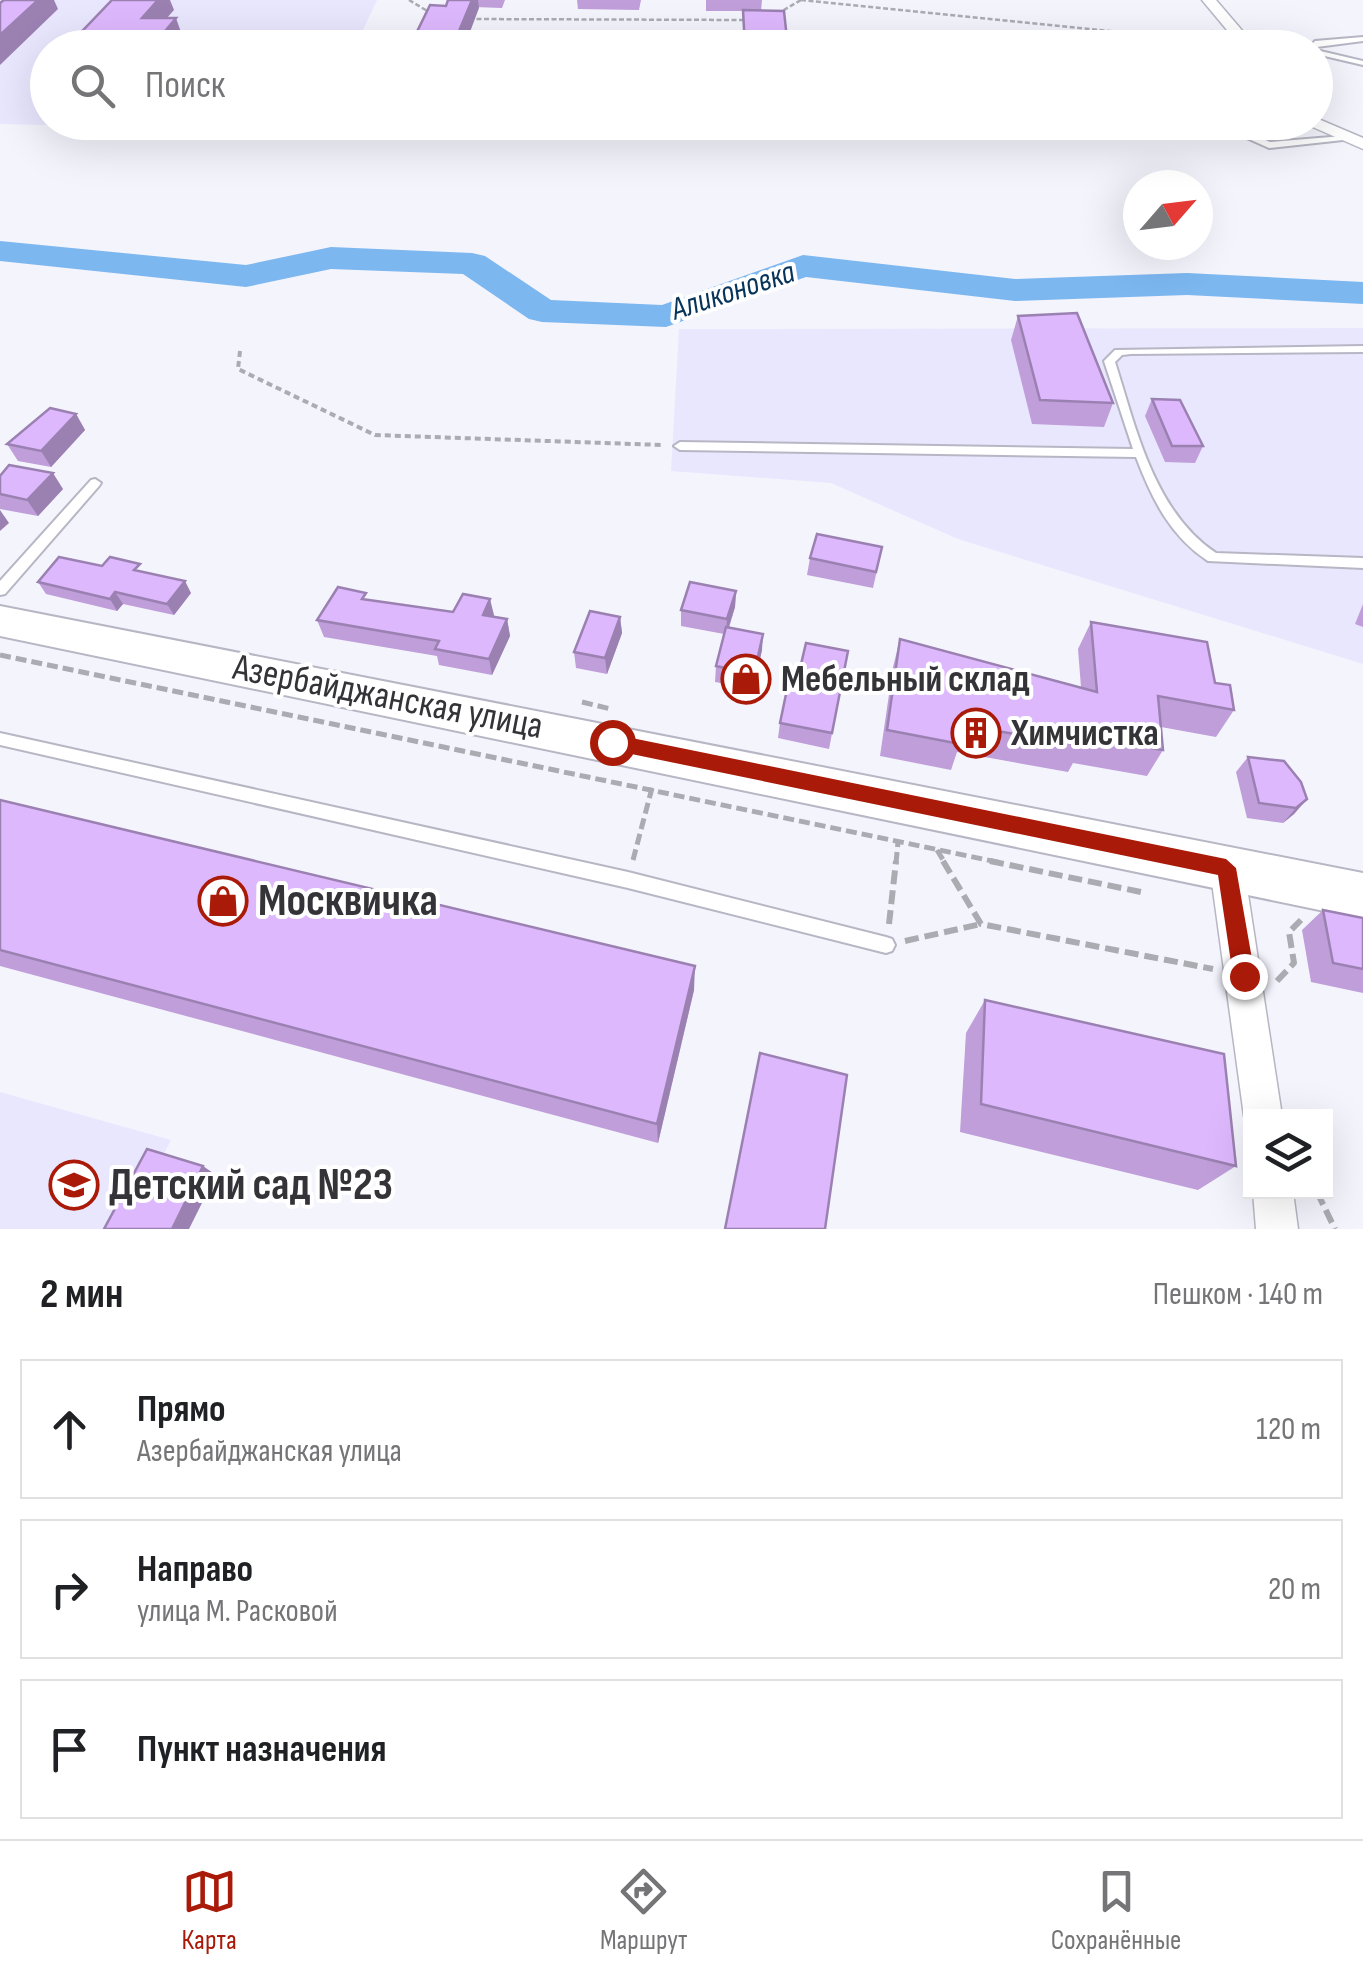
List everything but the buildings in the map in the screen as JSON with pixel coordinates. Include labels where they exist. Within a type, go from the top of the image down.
[{"type":"main road","name":"Азербайджанская улица","points":[[0,621],[1363,896]]},
{"type":"street","points":[[1209,0],[1235,30]]},
{"type":"street","points":[[1333,133],[1363,144]]},
{"type":"street","points":[[1226,868],[1262,1109]]},
{"type":"street","points":[[1273,1199],[1278,1229]]},
{"type":"lane","points":[[1333,42],[1363,39]]},
{"type":"lane","points":[[1333,55],[1363,63]]},
{"type":"lane","points":[[1333,139],[1342,138]]},
{"type":"lane","points":[[1258,140],[1270,145],[1321,140]]},
{"type":"lane","points":[[1363,349],[1119,352],[1109,361],[1140,453],[1184,540],[1196,551],[1212,558],[1363,563]]},
{"type":"lane","points":[[680,446],[1140,453]]},
{"type":"lane","points":[[0,590],[95,483]]},
{"type":"lane","points":[[0,739],[628,880],[886,945]]},
{"type":"path","points":[[410,0],[432,14]]},
{"type":"path","points":[[771,18],[801,0],[1100,30]]},
{"type":"path","points":[[468,18],[752,20]]},
{"type":"path","points":[[1215,30],[1230,24]]},
{"type":"path","points":[[240,351],[238,370],[375,435],[680,446]]},
{"type":"path","points":[[0,655],[1141,892]]},
{"type":"path","points":[[628,880],[651,790]]},
{"type":"path","points":[[886,945],[898,842]]},
{"type":"path","points":[[937,850],[981,924]]},
{"type":"path","points":[[932,935],[981,924],[1275,983],[1294,963],[1288,932],[1301,920],[1318,922]]},
{"type":"path","points":[[1321,1199],[1334,1229]]},
{"type":"shaded area","points":[[0,0],[377,0],[363,30],[30,30],[30,125],[0,124]]},
{"type":"shaded area","points":[[1363,328],[1363,664],[958,539],[831,483],[671,471],[679,329]]},
{"type":"shaded area","name":"Детский сад №23","points":[[0,1092],[171,1140],[125,1229],[0,1229]]},
{"type":"waterway","name":"Аликоновка","points":[[0,251],[246,276],[331,258],[472,264],[542,311],[666,316],[803,266],[1015,290],[1187,284],[1363,293]]},
{"type":"place","name":"Мебельный склад","points":[[746,679]]},
{"type":"place","name":"Химчистка","points":[[976,733]]},
{"type":"place","name":"Москвичка","points":[[223,901]]},
{"type":"place","name":"Детский сад №23","points":[[74,1185]]},
{"type":"route","points":[[612,742],[1226,868],[1244,976]]}]
